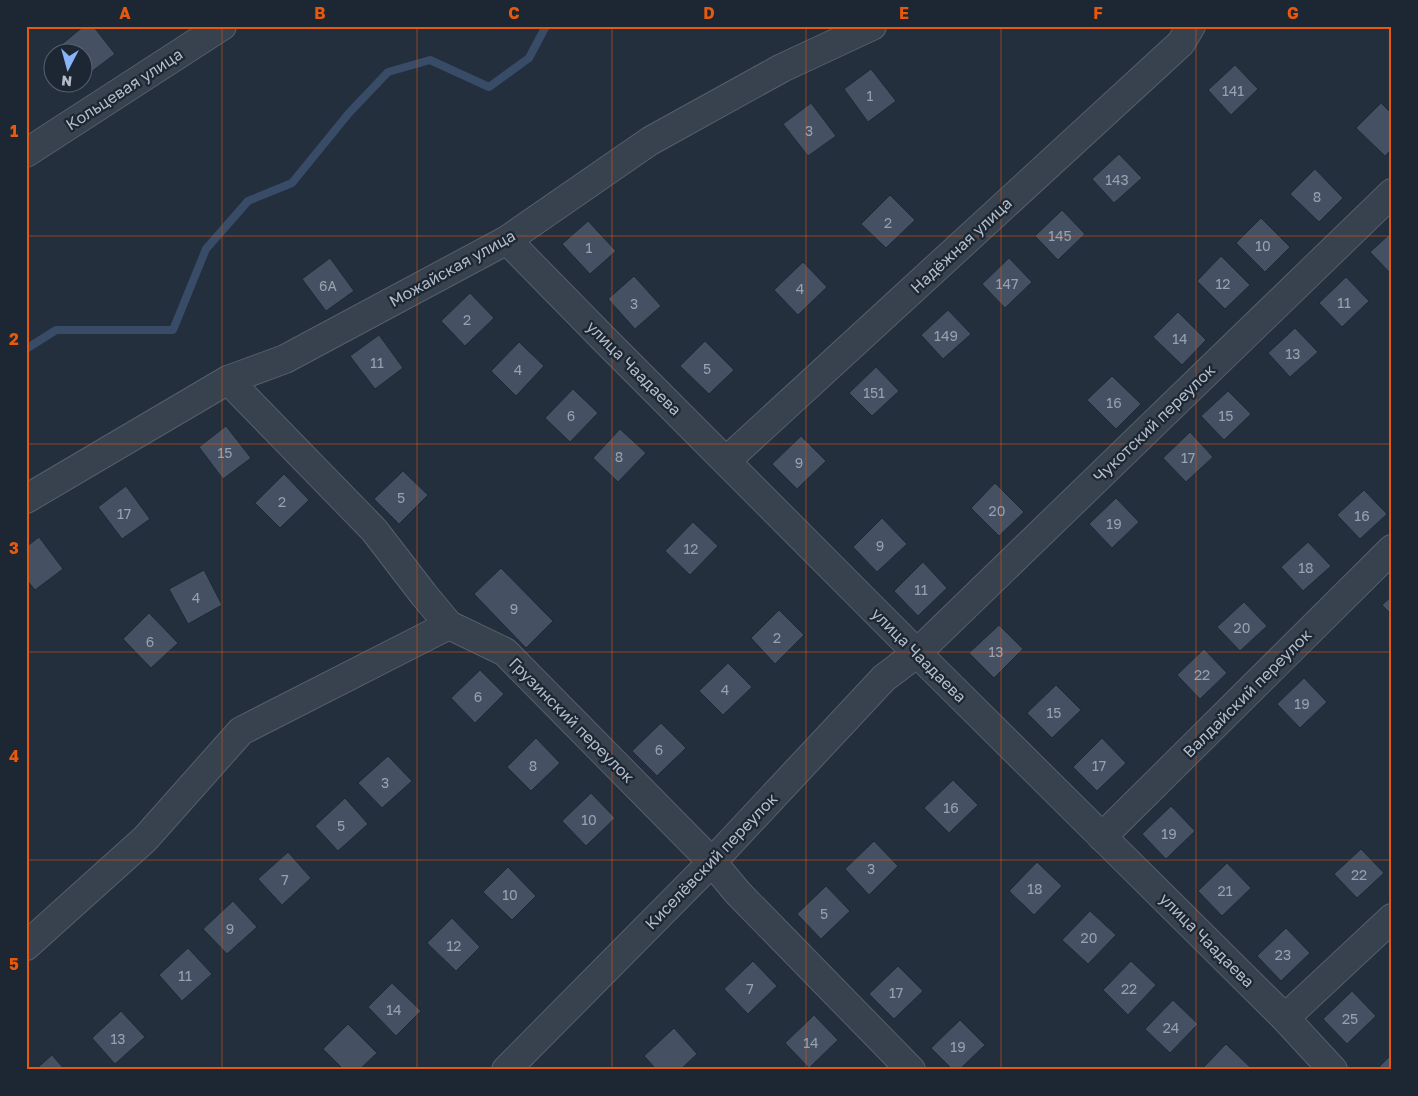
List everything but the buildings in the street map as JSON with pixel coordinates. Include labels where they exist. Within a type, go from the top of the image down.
[{"type":"street","name":"Кольцевая улица","points":[[26,153],[222,26]]},
{"type":"street","name":"Можайская улица","points":[[26,499],[228,380],[285,359],[507,240],[650,141],[782,68],[872,26]]},
{"type":"street","name":"Надёжная улица","points":[[726,461],[1181,43],[1191,26]]},
{"type":"street","name":"Чукотский переулок","points":[[917,654],[1392,193]]},
{"type":"street","name":"улица Чаадаева","points":[[507,240],[917,654],[1285,1018],[1332,1070]]},
{"type":"street","name":"Грузинский переулок","points":[[228,380],[374,530],[449,625],[504,652],[712,862],[738,894],[911,1070]]},
{"type":"street","name":"Валдайский переулок","points":[[1102,837],[1392,549]]},
{"type":"street","points":[[26,946],[145,839],[241,732],[449,625]]},
{"type":"street","name":"Киселёвский переулок","points":[[506,1070],[712,862],[884,678],[917,654]]},
{"type":"street","points":[[1285,1018],[1392,918]]},
{"type":"waterway","points":[[26,349],[56,330],[173,330],[206,249],[248,201],[292,183],[349,113],[388,72],[430,60],[489,87],[529,58],[546,26]]}]
